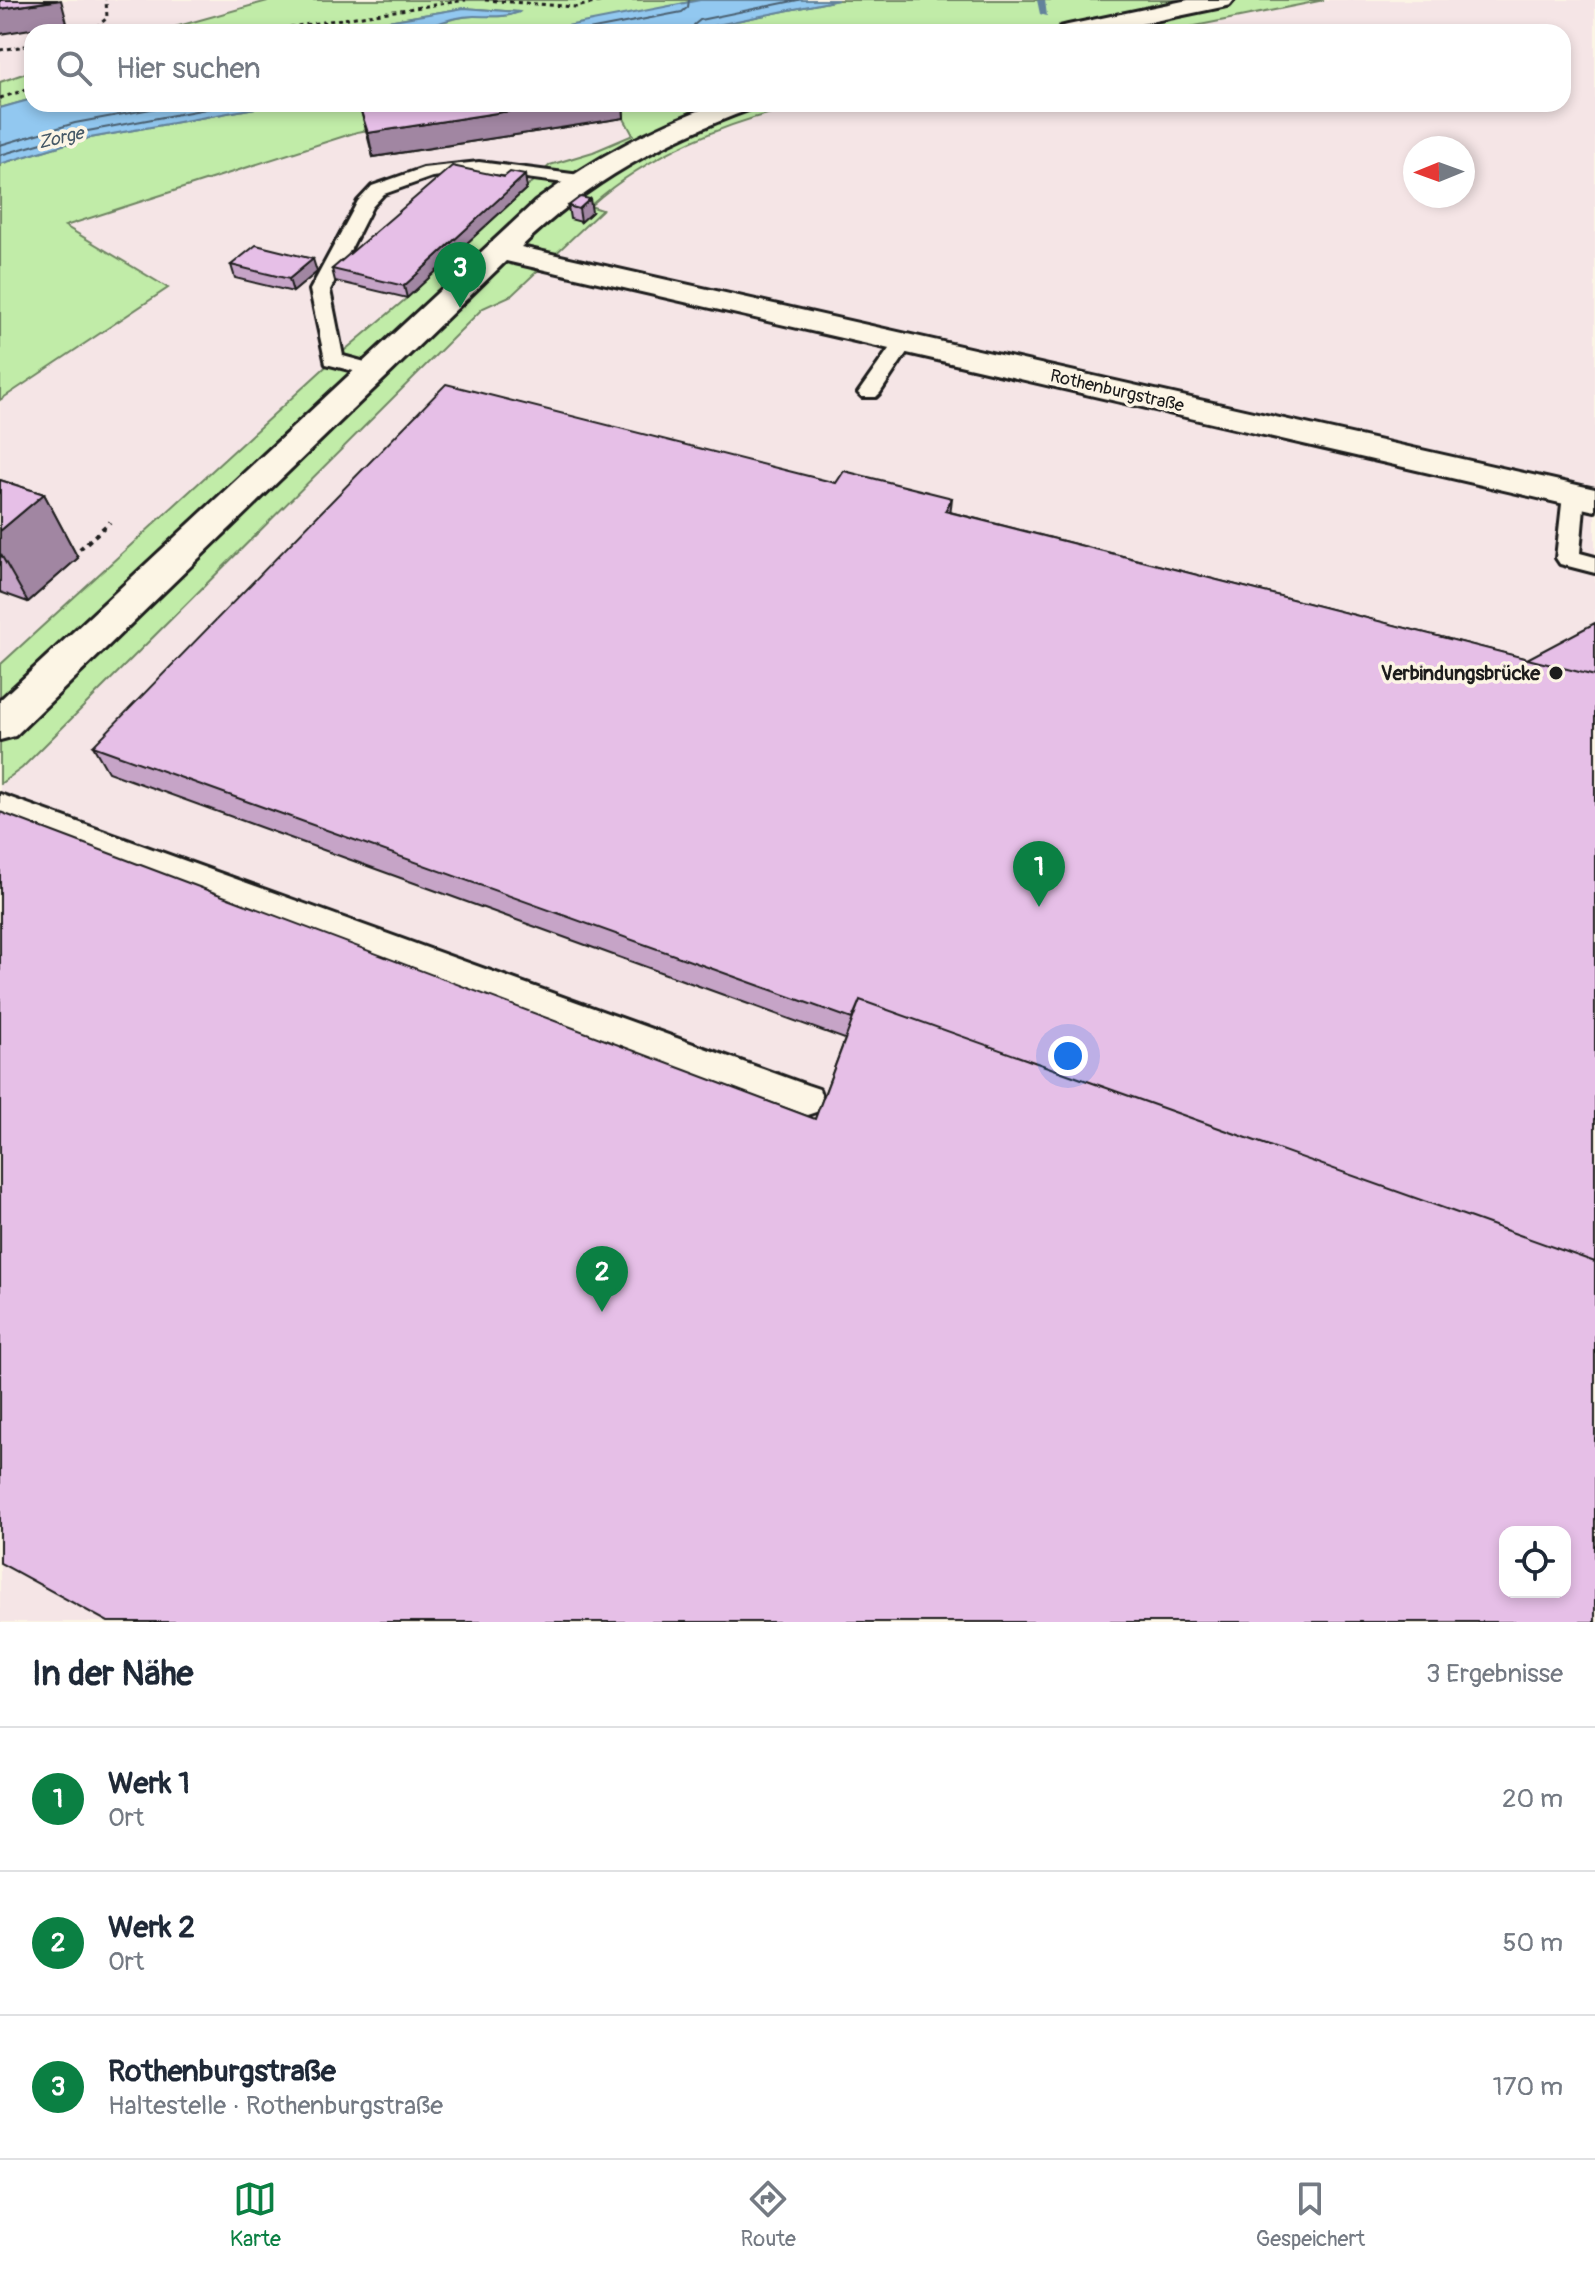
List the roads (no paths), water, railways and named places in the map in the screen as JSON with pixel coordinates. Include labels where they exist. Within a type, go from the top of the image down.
[{"type":"street","points":[[1106,24],[1222,0]]},
{"type":"street","points":[[0,725],[499,251],[580,180],[630,149],[719,112]]},
{"type":"street","name":"Rothenburgstraße","points":[[499,251],[1585,497]]},
{"type":"lane","points":[[373,370],[333,360],[320,290],[364,205],[378,190],[429,172],[479,167],[580,180]]},
{"type":"lane","points":[[869,393],[903,343]]},
{"type":"lane","points":[[1585,497],[1568,558],[1595,565]]},
{"type":"lane","points":[[0,805],[807,1100]]},
{"type":"water","points":[[700,0],[838,0],[722,24],[577,24]]},
{"type":"water","points":[[464,8],[520,12],[503,16],[463,17],[437,24],[370,24]]},
{"type":"water","name":"Zorge","points":[[24,101],[24,112],[233,112],[79,140],[0,164],[0,108]]},
{"type":"waterway","points":[[1041,0],[1044,14]]},
{"type":"place","name":"Rothenburgstraße","points":[[460,308]]},
{"type":"place","name":"Verbindungsbrücke","points":[[1556,673]]},
{"type":"place","name":"Werk 1","points":[[1039,907]]},
{"type":"place","name":"Werk 2","points":[[602,1312]]}]
